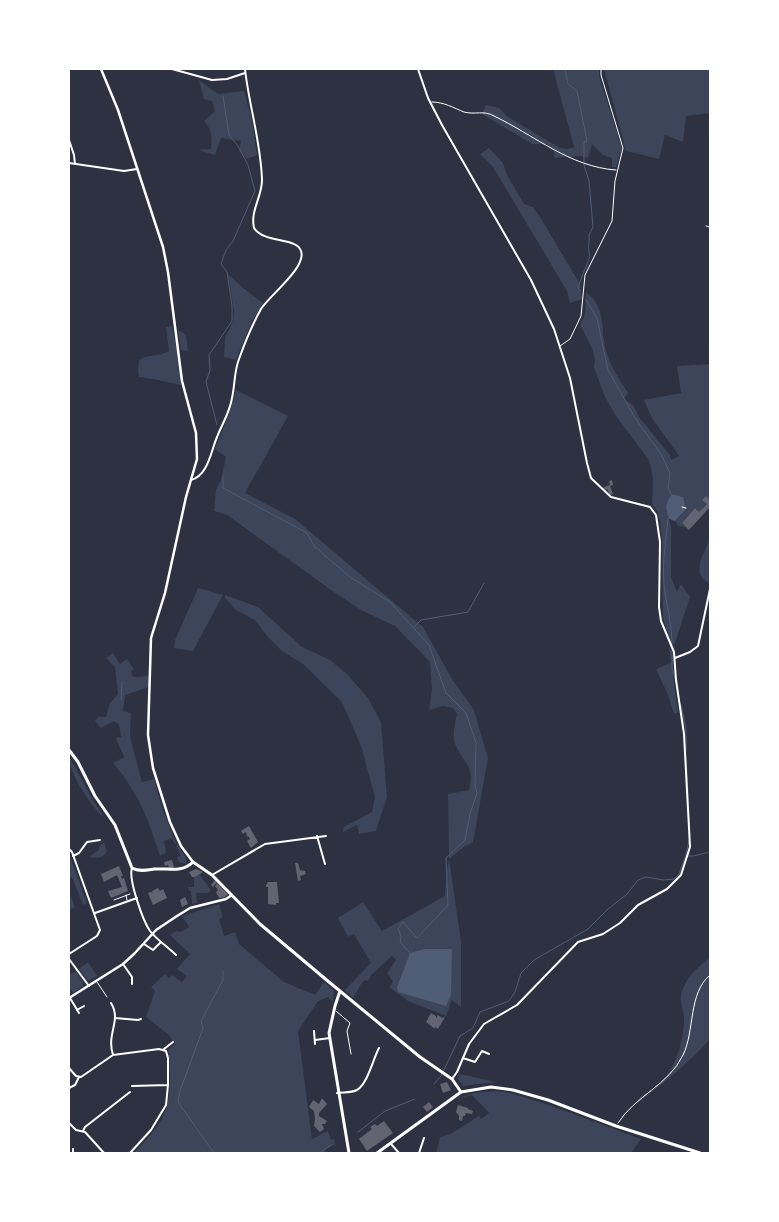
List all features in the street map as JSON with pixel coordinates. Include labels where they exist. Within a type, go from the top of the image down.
[{"type":"main road","points":[[69,750],[78,762],[95,796],[115,825],[132,868],[140,870],[175,870],[186,867],[193,862],[212,875],[233,894],[260,924],[340,991],[452,1079],[461,1092]]},
{"type":"main road","points":[[340,991],[329,1029],[348,1153]]},
{"type":"main road","points":[[377,1153],[461,1092],[484,1088],[513,1090],[548,1100],[616,1126],[700,1153]]},
{"type":"street","points":[[101,69],[111,91],[138,168],[167,262],[184,389],[197,441],[197,459],[186,497],[165,593],[152,633],[150,647],[150,701],[148,736],[150,754],[170,822],[181,846],[193,862]]},
{"type":"street","points":[[172,69],[178,69],[212,80],[227,79],[245,73]]},
{"type":"street","points":[[191,480],[202,473],[211,454],[232,402],[237,364],[256,320],[267,302],[296,270],[302,256],[301,249],[296,244],[262,236],[254,228],[253,213],[259,197],[262,181],[258,137],[245,69]]},
{"type":"street","points":[[418,69],[430,102],[531,280],[560,346],[570,378],[591,478],[611,497],[650,507],[656,515],[660,542],[659,607],[661,621],[675,658],[676,680],[684,734],[690,847],[681,875],[663,892],[638,905],[603,934],[578,942],[517,1005],[484,1024],[471,1040],[452,1079]]},
{"type":"street","points":[[69,140],[74,155],[75,164]]},
{"type":"street","points":[[69,163],[124,171],[138,168]]},
{"type":"street","points":[[675,658],[689,653],[698,646],[710,589]]},
{"type":"street","points":[[317,836],[325,864]]},
{"type":"street","points":[[212,875],[265,844],[326,836]]},
{"type":"street","points":[[73,856],[79,853],[87,842],[100,840]]},
{"type":"street","points":[[69,849],[100,928],[99,934],[69,954]]},
{"type":"street","points":[[132,868],[131,877],[137,898],[151,934],[176,955]]},
{"type":"street","points":[[79,1013],[69,998],[123,964],[151,934],[187,909],[226,899],[233,894]]},
{"type":"street","points":[[94,913],[137,898]]},
{"type":"street","points":[[143,944],[153,950],[161,942]]},
{"type":"street","points":[[69,959],[88,986]]},
{"type":"street","points":[[123,964],[132,977],[132,984]]},
{"type":"street","points":[[111,1003],[115,1013],[110,1042],[113,1055]]},
{"type":"street","points":[[77,1010],[84,1006]]},
{"type":"street","points":[[115,1018],[138,1020],[141,1018]]},
{"type":"street","points":[[314,1031],[315,1044]]},
{"type":"street","points":[[315,1040],[330,1038]]},
{"type":"street","points":[[69,1088],[75,1085],[79,1077],[89,1073],[113,1055],[164,1049],[173,1042]]},
{"type":"street","points":[[338,1093],[352,1092],[359,1088],[372,1068],[379,1048]]},
{"type":"street","points":[[130,1153],[151,1130],[164,1110],[167,1101],[168,1058],[164,1049]]},
{"type":"street","points":[[463,1058],[475,1062],[482,1051],[489,1054]]},
{"type":"street","points":[[69,1068],[79,1077]]},
{"type":"street","points":[[132,1086],[168,1085]]},
{"type":"street","points":[[83,1131],[85,1127],[130,1092]]},
{"type":"street","points":[[69,1123],[76,1130],[83,1131],[104,1153]]},
{"type":"street","points":[[419,1153],[424,1138]]},
{"type":"street","points":[[391,1144],[399,1153]]},
{"type":"lane","points":[[560,346],[570,339],[582,316],[586,275],[613,217],[615,181],[623,148],[601,75],[601,69]]},
{"type":"lane","points":[[114,900],[130,894]]},
{"type":"lane","points":[[126,896],[128,900]]},
{"type":"lane","points":[[96,981],[107,997]]},
{"type":"lane","points":[[334,1010],[350,1022],[347,1031],[350,1054]]},
{"type":"path","points":[[430,102],[447,105],[466,112],[483,112],[493,115],[537,141],[572,158],[604,169],[618,170]]},
{"type":"path","points":[[706,226],[710,227]]},
{"type":"path","points":[[682,507],[686,508]]},
{"type":"path","points":[[616,1126],[628,1110],[672,1074],[683,1056],[691,1034],[693,1011],[698,992],[710,976]]},
{"type":"shaded area","points":[[553,69],[599,69],[599,76],[622,148],[616,167],[612,167],[612,158],[603,155],[592,144],[588,158],[580,156],[554,158],[554,151],[546,144],[532,144],[482,114],[486,105],[499,108],[508,117],[560,148],[568,149],[574,147]]},
{"type":"shaded area","points":[[604,69],[710,69],[710,113],[686,116],[683,142],[665,135],[659,159],[626,151]]},
{"type":"shaded area","points":[[199,80],[218,94],[244,91],[252,121],[257,155],[247,159],[239,151],[241,141],[221,138],[215,155],[198,150],[211,149],[211,134],[209,127],[204,121],[215,111],[212,101],[204,99]]},
{"type":"shaded area","points":[[489,148],[503,163],[507,175],[524,204],[533,207],[540,217],[580,284],[582,299],[570,303],[567,291],[493,167],[480,154]]},
{"type":"shaded area","points":[[228,274],[243,288],[263,303],[252,321],[236,360],[224,357],[225,338],[233,321],[234,311]]},
{"type":"shaded area","points":[[586,292],[593,298],[600,312],[604,343],[608,357],[628,393],[624,399],[634,406],[639,417],[670,455],[671,460],[679,456],[652,418],[644,400],[681,393],[677,366],[710,364],[710,497],[709,499],[706,496],[702,500],[707,504],[699,512],[695,508],[682,523],[686,527],[678,526],[675,521],[681,515],[683,497],[672,494],[666,510],[671,526],[671,577],[677,592],[681,584],[690,597],[674,646],[666,629],[663,617],[662,540],[660,521],[657,511],[652,504],[653,478],[649,460],[616,416],[604,395],[594,367],[595,360],[592,348],[580,325],[585,314]]},
{"type":"shaded area","points":[[172,326],[177,350],[181,385],[139,377],[139,360],[169,351],[166,327]]},
{"type":"shaded area","points":[[178,331],[184,333],[185,335],[188,351],[181,350]]},
{"type":"shaded area","points":[[236,390],[288,416],[245,493],[295,519],[423,627],[452,679],[474,710],[488,758],[473,842],[465,846],[449,859],[448,794],[469,790],[471,775],[468,765],[458,751],[454,741],[454,729],[457,714],[453,708],[443,706],[429,710],[432,689],[430,662],[395,626],[361,610],[227,515],[214,511],[216,489],[221,480],[226,457],[215,449],[230,411]]},
{"type":"shaded area","points":[[672,494],[683,497],[686,509],[675,521],[669,519],[666,509],[668,500]]},
{"type":"shaded area","points":[[710,540],[709,583],[703,579],[699,569],[702,557]]},
{"type":"shaded area","points":[[198,588],[223,595],[193,651],[174,648],[175,640]]},
{"type":"shaded area","points":[[225,595],[258,607],[302,647],[330,660],[347,674],[368,698],[381,722],[387,797],[376,831],[359,834],[357,825],[343,832],[344,827],[372,812],[375,797],[361,746],[342,702],[303,664],[282,651],[269,638],[255,620],[236,610],[225,598]]},
{"type":"shaded area","points":[[669,645],[673,655],[673,676],[678,712],[674,714],[668,695],[656,669],[671,663]]},
{"type":"shaded area","points":[[113,653],[120,664],[127,659],[134,669],[131,671],[133,677],[148,676],[149,687],[125,695],[123,711],[131,713],[130,737],[142,782],[154,779],[162,808],[176,843],[175,844],[172,838],[164,841],[166,853],[160,856],[142,807],[130,785],[113,763],[124,757],[116,738],[121,737],[119,725],[114,721],[101,728],[95,721],[98,717],[106,717],[110,703],[118,694],[115,667],[106,658]]},
{"type":"shaded area","points":[[69,756],[94,802],[103,815],[101,815],[96,809],[80,787],[72,771]]},
{"type":"shaded area","points":[[104,842],[107,852],[106,854],[96,858],[90,856],[99,850],[100,845]]},
{"type":"shaded area","points":[[177,844],[186,858],[186,864],[179,862],[177,857],[181,856],[176,845]]},
{"type":"shaded area","points":[[69,854],[87,903],[83,905],[72,877],[69,878]]},
{"type":"shaded area","points":[[449,859],[461,941],[461,1007],[452,1000],[446,1016],[408,1001],[389,987],[393,982],[387,973],[396,960],[392,956],[372,974],[368,981],[365,980],[361,984],[353,998],[345,990],[371,963],[354,934],[348,937],[338,918],[363,902],[382,931],[445,896]]},
{"type":"shaded area","points":[[199,874],[211,890],[209,893],[196,893],[197,903],[192,904],[191,891],[189,891],[188,887],[194,887],[194,878]]},
{"type":"shaded area","points":[[69,890],[75,908],[69,909]]},
{"type":"shaded area","points":[[219,904],[223,917],[219,919],[224,936],[235,932],[239,944],[284,982],[315,995],[324,982],[334,991],[333,1002],[328,997],[318,1001],[298,1031],[312,1139],[328,1131],[331,1140],[334,1139],[335,1144],[325,1150],[326,1153],[134,1153],[151,1135],[162,1119],[170,1089],[168,1050],[175,1044],[169,1035],[146,1017],[155,991],[151,987],[165,974],[169,978],[172,975],[182,982],[187,976],[177,969],[190,954],[170,935],[176,931],[181,932],[189,927],[182,916]]},
{"type":"shaded area","points":[[425,949],[452,949],[451,995],[446,1006],[398,992],[397,987],[410,953]]},
{"type":"shaded area","points":[[710,958],[710,1039],[694,1056],[668,1079],[640,1101],[637,1100],[661,1081],[672,1068],[680,1047],[683,1032],[684,1018],[681,999],[682,991],[691,974]]},
{"type":"shaded area","points":[[88,962],[97,976],[88,981],[79,969]]},
{"type":"shaded area","points":[[76,971],[83,982],[83,986],[73,993],[69,987],[69,975]]},
{"type":"shaded area","points":[[460,1074],[496,1082],[463,1086],[458,1079]]},
{"type":"shaded area","points":[[495,1091],[507,1092],[552,1106],[641,1139],[631,1153],[436,1153],[440,1137],[451,1134],[479,1116],[481,1119],[489,1113],[472,1095],[459,1098],[474,1093]]},
{"type":"building","points":[[612,480],[613,485],[610,486],[613,494],[610,495],[604,487],[610,485],[609,481]]},
{"type":"building","points":[[706,496],[709,499],[710,497],[710,507],[689,530],[682,523],[695,508],[699,512],[707,504],[702,500]]},
{"type":"building","points":[[249,826],[258,842],[251,848],[247,841],[250,839],[248,836],[247,837],[246,832],[243,834],[241,831]]},
{"type":"building","points":[[172,860],[174,867],[169,869],[168,865],[165,866],[164,862]]},
{"type":"building","points":[[295,863],[298,863],[300,870],[305,871],[306,874],[300,876],[301,880],[298,881]]},
{"type":"building","points":[[119,866],[123,876],[121,876],[122,879],[124,878],[128,891],[111,898],[108,891],[122,887],[117,875],[104,882],[101,874]]},
{"type":"building","points":[[196,869],[203,872],[195,877],[192,877],[189,872]]},
{"type":"building","points":[[215,880],[217,882],[213,887],[211,885]]},
{"type":"building","points":[[268,882],[277,882],[279,903],[276,903],[276,905],[268,904],[268,887],[266,887],[266,885]]},
{"type":"building","points":[[217,883],[228,894],[225,897],[219,898],[216,892],[218,890],[215,886]]},
{"type":"building","points":[[158,888],[160,891],[163,889],[167,898],[153,905],[148,893],[153,893],[152,891]]},
{"type":"building","points":[[185,897],[188,904],[182,907],[180,900]]},
{"type":"building","points":[[431,1013],[436,1016],[436,1018],[438,1015],[442,1018],[445,1017],[438,1029],[435,1027],[435,1029],[426,1022]]},
{"type":"building","points":[[447,1082],[451,1090],[443,1093],[440,1084]]},
{"type":"building","points":[[322,1098],[327,1104],[319,1113],[319,1116],[327,1121],[325,1124],[322,1124],[324,1129],[320,1132],[314,1126],[314,1111],[309,1107],[313,1100],[319,1104]]},
{"type":"building","points":[[429,1102],[433,1107],[427,1112],[423,1107]]},
{"type":"building","points":[[458,1105],[473,1111],[472,1114],[466,1113],[465,1116],[463,1116],[462,1121],[459,1120],[459,1116],[456,1112]]},
{"type":"building","points":[[384,1121],[393,1133],[367,1151],[359,1139],[372,1129],[370,1127],[375,1124],[377,1126]]},
{"type":"waterway","points":[[565,69],[568,84],[577,91],[587,141],[584,142],[584,165],[589,181],[593,227],[589,235],[590,256],[578,287],[580,291]]},
{"type":"waterway","points":[[217,425],[206,382],[210,370],[209,355],[232,321],[232,306],[227,272],[221,264],[226,250],[233,241],[255,191],[248,165],[238,146],[229,135],[223,96]]},
{"type":"waterway","points":[[586,300],[597,318],[608,370],[635,418],[661,454],[670,473],[668,488],[671,494]]},
{"type":"waterway","points":[[223,476],[223,488],[307,533],[314,546],[350,577],[390,602],[429,645],[446,693],[466,713],[476,743],[475,785],[477,793],[470,814],[465,840],[446,858],[448,905],[417,938],[403,922],[398,929],[401,936],[400,942],[410,953]]},
{"type":"waterway","points":[[668,519],[664,551],[664,576],[672,645]]},
{"type":"waterway","points":[[414,627],[421,620],[468,612],[484,583]]},
{"type":"waterway","points":[[672,650],[672,667],[675,679]]},
{"type":"waterway","points":[[121,700],[122,682]]},
{"type":"waterway","points":[[681,705],[686,729],[686,751]]},
{"type":"waterway","points":[[686,756],[690,835]]},
{"type":"waterway","points":[[434,1084],[441,1076],[460,1036],[473,1028],[480,1012],[509,1001],[515,992],[521,973],[534,960],[588,929],[608,909],[627,894],[638,880],[646,877],[664,880],[674,879],[679,874],[686,855],[689,840]]},
{"type":"waterway","points":[[687,856],[710,852]]},
{"type":"waterway","points":[[214,1153],[178,1102],[180,1091],[203,1028],[201,1021],[223,980],[223,971]]},
{"type":"waterway","points":[[358,1132],[385,1111],[415,1099]]},
{"type":"waterway","points":[[319,1153],[331,1145]]}]
